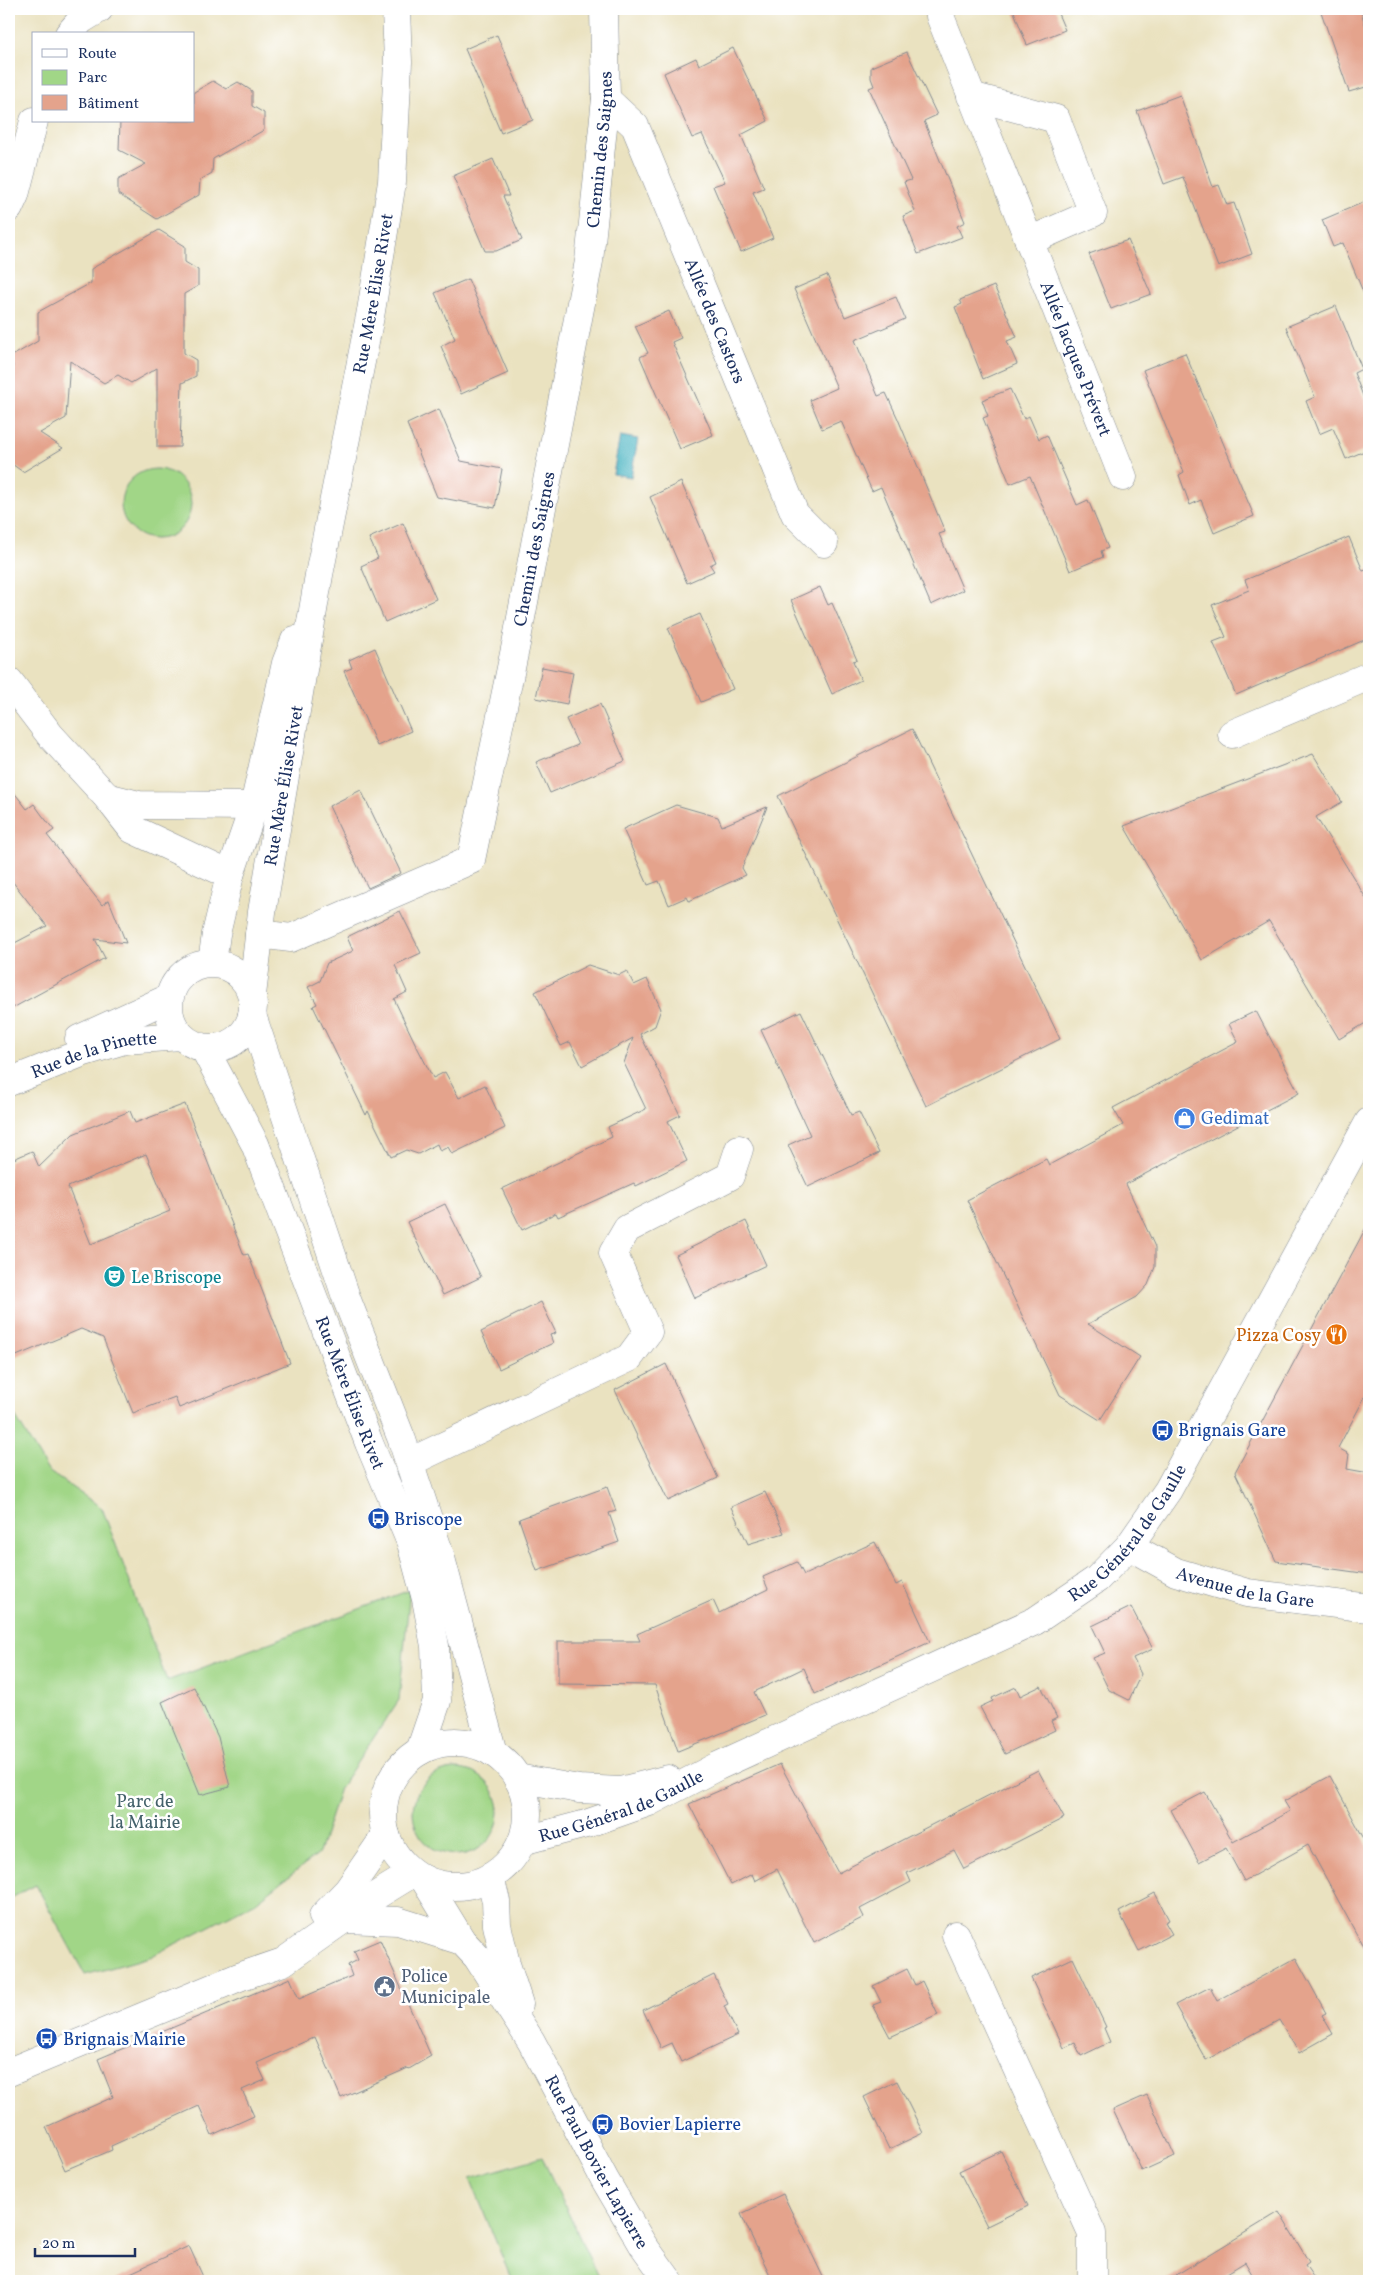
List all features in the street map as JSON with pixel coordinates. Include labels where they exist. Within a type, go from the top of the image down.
[{"type":"street","points":[[71,32],[80,20],[99,9]]},
{"type":"street","name":"Rue Mère Élise Rivet","points":[[396,9],[398,62],[392,182],[371,311],[319,575],[260,923],[252,1005],[347,1300],[410,1462],[442,1558],[493,1753]]},
{"type":"street","name":"Chemin des Saignes","points":[[260,923],[291,938],[471,860],[516,644],[589,261],[606,99],[604,9]]},
{"type":"street","name":"Allée Jacques Prévert","points":[[942,9],[940,16],[1123,477]]},
{"type":"street","points":[[971,96],[1056,119],[1093,212],[1029,241]]},
{"type":"street","name":"Allée des Castors","points":[[606,99],[635,126],[795,514],[824,543]]},
{"type":"street","points":[[9,208],[15,195],[34,122]]},
{"type":"street","name":"Rue Mère Élise Rivet","points":[[212,963],[216,934],[230,874],[254,806],[286,663],[319,575]]},
{"type":"street","points":[[1232,734],[1369,676]]},
{"type":"street","points":[[9,681],[50,735],[107,797],[132,829],[230,874]]},
{"type":"street","points":[[107,797],[139,805],[254,806],[261,820],[263,835],[254,884],[260,923]]},
{"type":"street","points":[[212,963],[225,966],[237,972],[246,983],[252,1005],[247,1027],[239,1037],[217,1048],[193,1042],[173,1025],[169,1012],[169,998],[178,978],[188,969],[212,963]]},
{"type":"street","name":"Rue de la Pinette","points":[[9,1081],[79,1040],[169,998]]},
{"type":"street","name":"Rue de la Pinette","points":[[9,1081],[84,1052],[124,1040],[193,1042]]},
{"type":"street","name":"Rue Mère Élise Rivet","points":[[193,1042],[255,1144],[369,1443],[411,1543],[426,1599],[433,1636],[437,1682],[437,1701],[420,1751]]},
{"type":"street","name":"Rue Général de Gaulle","points":[[522,1842],[586,1824],[649,1802],[718,1766],[1035,1621],[1098,1579],[1129,1546],[1168,1490],[1369,1122]]},
{"type":"street","name":"Rue Mère Élise Rivet","points":[[410,1462],[629,1358],[648,1332],[613,1253],[627,1229],[730,1176],[739,1149]]},
{"type":"street","name":"Avenue de la Gare","points":[[1129,1546],[1176,1572],[1247,1593],[1369,1608]]},
{"type":"street","points":[[9,2072],[239,1977],[283,1962],[344,1919],[359,1906],[418,1876],[446,1886],[468,1885],[490,1877],[509,1862],[522,1842],[527,1820],[525,1798],[517,1778],[506,1764],[493,1753],[476,1745],[457,1742],[438,1744],[420,1751],[401,1766],[388,1787],[383,1811],[386,1835],[392,1850],[418,1876],[462,1941],[477,1957],[531,2041]]},
{"type":"street","name":"Rue Général de Gaulle","points":[[517,1778],[578,1789],[620,1791],[718,1766]]},
{"type":"street","points":[[239,1977],[312,1928],[348,1890],[386,1835]]},
{"type":"street","points":[[490,1877],[496,1900],[497,1925],[506,1964],[531,2041]]},
{"type":"street","points":[[344,1919],[398,1921],[462,1941]]},
{"type":"street","points":[[956,1935],[1092,2233],[1092,2281]]},
{"type":"street","name":"Rue Paul Bovier Lapierre","points":[[531,2041],[605,2180],[643,2245],[668,2281]]},
{"type":"green space","points":[[163,469],[176,475],[185,484],[189,490],[191,504],[189,518],[181,529],[170,537],[149,539],[142,537],[131,529],[123,518],[121,497],[123,490],[131,479],[142,471]]},
{"type":"green space","name":"Parc de la Mairie","points":[[9,1406],[48,1471],[102,1508],[167,1681],[410,1590],[399,1700],[340,1788],[319,1853],[256,1902],[150,1957],[85,1975],[36,1885],[9,1899]]},
{"type":"green space","points":[[448,1769],[464,1769],[473,1772],[487,1781],[496,1795],[499,1812],[496,1829],[487,1843],[473,1852],[464,1855],[448,1855],[432,1848],[420,1836],[413,1820],[413,1804],[420,1788],[432,1776]]},
{"type":"green space","points":[[542,2157],[599,2279],[594,2281],[512,2281],[470,2178]]},
{"type":"water","points":[[620,436],[638,439],[631,477],[613,474]]},
{"type":"building","points":[[1013,9],[1056,9],[1065,30],[1027,45]]},
{"type":"building","points":[[1320,9],[1360,9],[1369,36],[1369,86],[1349,92]]},
{"type":"building","points":[[497,35],[533,120],[501,133],[465,49]]},
{"type":"building","points":[[733,48],[768,121],[741,135],[764,188],[753,192],[773,238],[741,252],[713,186],[725,182],[702,134],[692,138],[664,73],[696,58],[699,65]]},
{"type":"building","points":[[907,52],[937,115],[924,121],[965,222],[957,226],[962,237],[918,254],[903,216],[915,211],[904,182],[911,180],[869,88],[874,86],[871,78],[871,67]]},
{"type":"building","points":[[213,81],[226,89],[238,82],[252,91],[252,106],[264,113],[264,130],[213,159],[212,173],[200,180],[199,195],[157,219],[118,194],[118,179],[146,164],[119,150],[120,122],[195,122],[195,91]]},
{"type":"building","points":[[1180,95],[1213,187],[1219,185],[1227,205],[1234,203],[1252,254],[1218,267],[1183,177],[1164,184],[1137,111]]},
{"type":"building","points":[[493,159],[509,196],[503,196],[522,240],[496,251],[485,251],[453,176]]},
{"type":"building","points":[[1369,200],[1368,304],[1343,243],[1333,247],[1322,220]]},
{"type":"building","points":[[159,230],[185,246],[185,262],[198,270],[198,286],[184,294],[184,353],[196,360],[196,376],[182,383],[180,447],[157,447],[157,368],[131,383],[118,375],[104,383],[70,361],[66,418],[40,433],[63,448],[23,472],[9,462],[9,371],[13,369],[12,356],[38,341],[38,312],[91,283],[91,269]]},
{"type":"building","points":[[1128,240],[1151,294],[1111,309],[1089,254]]},
{"type":"building","points":[[827,275],[845,317],[896,297],[905,319],[855,340],[878,396],[886,393],[898,419],[945,532],[939,534],[963,590],[931,605],[881,487],[872,491],[841,421],[822,429],[810,400],[837,388],[794,289]]},
{"type":"building","points":[[468,279],[508,373],[461,394],[441,346],[455,339],[435,293]]},
{"type":"building","points":[[994,286],[1017,337],[1007,341],[1017,364],[983,379],[955,307],[962,304],[960,300]]},
{"type":"building","points":[[1336,306],[1362,369],[1354,373],[1369,411],[1369,449],[1346,459],[1333,428],[1319,434],[1306,401],[1315,397],[1286,327]]},
{"type":"building","points":[[669,311],[681,338],[672,342],[713,435],[680,449],[640,357],[648,353],[635,326]]},
{"type":"building","points":[[1185,353],[1254,516],[1214,533],[1201,500],[1190,505],[1179,475],[1184,472],[1143,370]]},
{"type":"building","points":[[1010,389],[1024,419],[1029,416],[1039,439],[1047,435],[1077,505],[1088,500],[1108,548],[1101,551],[1103,557],[1070,571],[1030,476],[1010,484],[983,418],[988,416],[982,400]]},
{"type":"building","points":[[439,409],[461,461],[502,469],[495,508],[437,497],[407,424]]},
{"type":"building","points":[[681,482],[716,562],[710,565],[714,571],[687,583],[650,497]]},
{"type":"building","points":[[403,523],[436,599],[385,622],[361,566],[378,558],[369,538]]},
{"type":"building","points":[[1349,537],[1363,571],[1369,569],[1369,638],[1236,695],[1213,642],[1226,637],[1212,605],[1249,590],[1245,580]]},
{"type":"building","points":[[820,587],[828,605],[832,603],[857,660],[853,661],[861,680],[832,694],[791,600]]},
{"type":"building","points":[[700,614],[733,689],[701,702],[668,628]]},
{"type":"building","points":[[375,648],[411,731],[377,746],[344,671],[352,668],[349,660]]},
{"type":"building","points":[[542,667],[573,673],[567,704],[536,698]]},
{"type":"building","points":[[600,704],[625,761],[550,793],[536,762],[578,745],[566,719]]},
{"type":"building","points":[[912,729],[1060,1039],[926,1106],[778,796]]},
{"type":"building","points":[[1313,754],[1342,802],[1316,817],[1369,903],[1369,1021],[1339,1039],[1269,921],[1202,960],[1124,826]]},
{"type":"building","points":[[9,786],[27,809],[34,804],[54,830],[47,835],[102,905],[109,900],[126,943],[95,939],[105,958],[9,1010],[9,946],[47,926],[9,877]]},
{"type":"building","points":[[361,790],[401,873],[368,888],[329,806]]},
{"type":"building","points":[[676,805],[718,817],[722,826],[767,807],[742,868],[746,875],[689,901],[687,897],[669,905],[659,881],[648,885],[623,829]]},
{"type":"building","points":[[400,911],[421,953],[395,965],[407,992],[394,999],[415,1043],[433,1078],[445,1072],[459,1098],[485,1085],[505,1128],[452,1154],[448,1147],[440,1151],[437,1144],[418,1154],[406,1150],[391,1157],[368,1111],[366,1115],[313,1006],[317,1004],[308,987],[320,981],[327,963],[353,951],[347,937]]},
{"type":"building","points":[[588,965],[619,975],[627,971],[634,985],[647,979],[661,1009],[655,1026],[640,1034],[680,1115],[668,1121],[687,1161],[636,1186],[634,1183],[558,1217],[556,1213],[522,1230],[502,1189],[612,1137],[608,1127],[646,1109],[624,1063],[633,1038],[582,1066],[570,1042],[561,1046],[535,992]]},
{"type":"building","points":[[801,1011],[851,1115],[859,1112],[879,1153],[808,1187],[788,1145],[810,1135],[761,1030]]},
{"type":"building","points":[[1256,1011],[1299,1093],[1126,1184],[1155,1247],[1155,1267],[1148,1285],[1137,1297],[1088,1324],[1140,1357],[1100,1420],[1060,1395],[967,1200],[1046,1159],[1049,1165],[1123,1125],[1113,1108],[1238,1042],[1229,1024]]},
{"type":"building","points":[[185,1104],[244,1255],[248,1254],[290,1363],[179,1408],[175,1397],[133,1413],[103,1338],[81,1329],[9,1359],[9,1161],[32,1151],[39,1167],[73,1134],[130,1111],[135,1123]],"holes":[[[146,1154],[170,1211],[91,1244],[68,1187]]]},
{"type":"building","points":[[445,1204],[481,1277],[443,1295],[407,1222]]},
{"type":"building","points":[[746,1221],[766,1265],[695,1298],[676,1255]]},
{"type":"building","points":[[1369,1222],[1369,1389],[1338,1448],[1349,1454],[1347,1469],[1369,1473],[1369,1574],[1276,1561],[1235,1472]]},
{"type":"building","points":[[541,1302],[556,1333],[550,1335],[553,1343],[499,1369],[481,1332]]},
{"type":"building","points":[[666,1364],[718,1478],[668,1501],[615,1390]]},
{"type":"building","points":[[607,1487],[616,1511],[609,1513],[619,1542],[537,1571],[519,1519]]},
{"type":"building","points":[[765,1492],[784,1533],[748,1544],[731,1507]]},
{"type":"building","points":[[875,1542],[896,1585],[902,1582],[930,1642],[815,1694],[804,1668],[754,1692],[765,1715],[678,1751],[655,1685],[558,1684],[558,1641],[640,1641],[637,1634],[713,1600],[719,1613],[768,1589],[763,1577],[797,1562],[804,1575]]},
{"type":"building","points":[[1131,1607],[1153,1649],[1133,1658],[1141,1674],[1129,1700],[1109,1690],[1093,1658],[1105,1653],[1092,1626]]},
{"type":"building","points":[[1041,1686],[1057,1718],[1051,1721],[1055,1730],[1005,1754],[980,1707],[993,1701],[992,1698],[1016,1687],[1020,1696]]},
{"type":"building","points":[[194,1687],[218,1737],[230,1787],[200,1795],[162,1702]]},
{"type":"building","points":[[780,1764],[838,1873],[1038,1770],[1064,1818],[964,1869],[954,1850],[907,1873],[911,1882],[860,1909],[864,1917],[814,1943],[777,1869],[755,1881],[752,1874],[731,1885],[689,1804]]},
{"type":"building","points":[[1330,1776],[1369,1848],[1369,1957],[1308,1845],[1244,1881],[1226,1848],[1199,1862],[1171,1810],[1205,1792],[1233,1842],[1290,1811],[1284,1801]]},
{"type":"building","points":[[1155,1893],[1169,1920],[1165,1922],[1172,1934],[1139,1951],[1119,1912]]},
{"type":"building","points":[[380,1940],[431,2056],[409,2069],[341,2098],[315,2037],[257,2063],[265,2080],[242,2090],[254,2116],[212,2135],[199,2106],[111,2146],[112,2150],[65,2170],[46,2127],[113,2097],[98,2059],[290,1978],[299,1999],[352,1976],[348,1965],[358,1960],[354,1951]]},
{"type":"building","points":[[1073,1958],[1106,2027],[1104,2028],[1110,2042],[1081,2056],[1075,2043],[1064,2048],[1031,1978]]},
{"type":"building","points":[[1296,1958],[1326,2013],[1322,2015],[1333,2034],[1299,2053],[1279,2020],[1206,2060],[1175,2005],[1210,1987],[1217,2001]]},
{"type":"building","points":[[907,1969],[915,1985],[922,1981],[938,2015],[890,2037],[873,2005],[881,2002],[873,1986]]},
{"type":"building","points":[[714,1975],[728,2004],[724,2006],[738,2035],[681,2062],[672,2043],[661,2048],[643,2010]]},
{"type":"building","points":[[897,2081],[923,2133],[889,2149],[864,2097]]},
{"type":"building","points":[[1147,2095],[1175,2156],[1142,2171],[1113,2110]]},
{"type":"building","points":[[1001,2151],[1028,2206],[987,2226],[959,2171]]},
{"type":"building","points":[[783,2194],[825,2281],[773,2281],[755,2244],[741,2214]]},
{"type":"building","points":[[1279,2212],[1309,2262],[1305,2265],[1316,2281],[1256,2281],[1245,2262],[1214,2281],[1166,2281]]},
{"type":"building","points":[[189,2246],[205,2281],[113,2281]]},
{"type":"place","name":"Gedimat","points":[[1185,1118]]},
{"type":"place","name":"Le Briscope","points":[[115,1277]]},
{"type":"place","name":"Pizza Cosy","points":[[1337,1335]]},
{"type":"place","name":"Brignais Gare","points":[[1162,1430]]},
{"type":"place","name":"Briscope","points":[[378,1519]]},
{"type":"place","name":"Police Municipale","points":[[385,1986]]},
{"type":"place","name":"Brignais Mairie","points":[[47,2039]]},
{"type":"place","name":"Bovier Lapierre","points":[[603,2124]]}]
